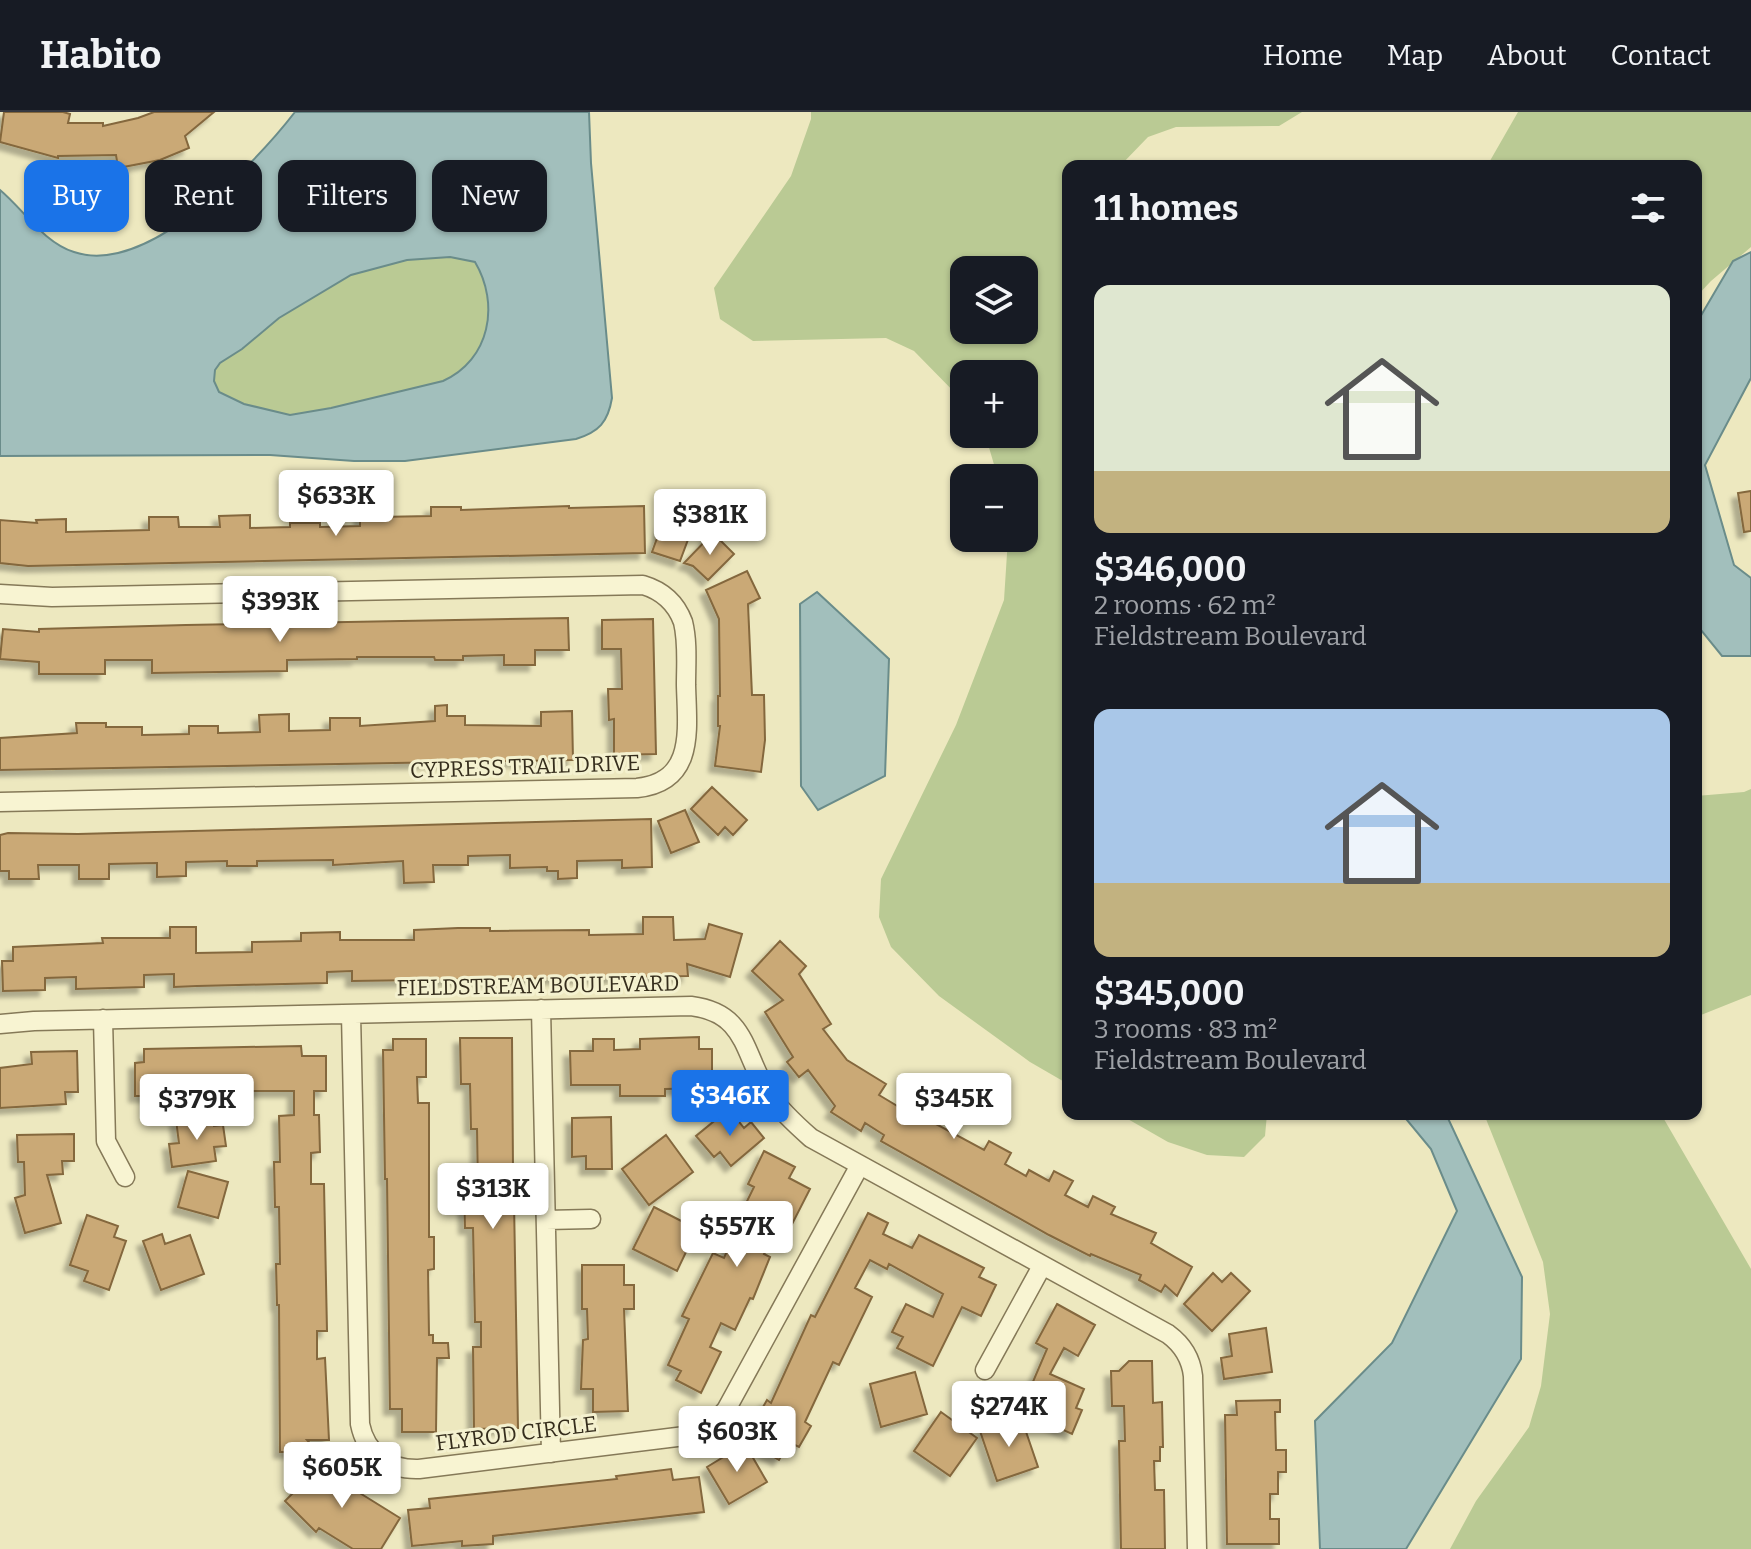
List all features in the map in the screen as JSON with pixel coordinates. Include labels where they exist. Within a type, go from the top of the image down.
[{"type":"street","name":"CYPRESS TRAIL DRIVE","points":[[0,594],[67,597],[643,585],[668,598],[683,622],[687,737],[683,757],[673,771],[662,781],[645,787],[0,802]]},
{"type":"street","name":"FIELDSTREAM BOULEVARD","points":[[0,1024],[691,1006],[722,1015],[741,1034],[768,1093],[793,1122],[821,1144],[1168,1334],[1186,1353],[1193,1376],[1197,1549]]},
{"type":"street","points":[[541,1009],[551,1453]]},
{"type":"street","name":"FLYROD CIRCLE","points":[[351,1014],[360,1424],[365,1440],[381,1460],[398,1468],[411,1469],[690,1435],[700,1433],[717,1422],[860,1165]]},
{"type":"street","points":[[103,1019],[106,1141],[125,1177]]},
{"type":"street","points":[[546,1220],[591,1219]]},
{"type":"street","points":[[985,1370],[1042,1266]]},
{"type":"green space","points":[[811,112],[1302,112],[1279,126],[1176,127],[1148,137],[1126,160],[1062,160],[1062,1081],[1030,1062],[939,996],[891,947],[879,917],[881,879],[956,725],[1004,600],[1007,552],[1038,552],[1038,464],[994,464],[989,448],[1038,448],[1038,360],[950,360],[950,388],[914,351],[886,338],[753,341],[720,319],[714,288],[791,176]]},
{"type":"green space","points":[[1518,112],[1751,112],[1751,247],[1702,291],[1702,160],[1490,160]]},
{"type":"green space","points":[[450,257],[475,262],[487,295],[488,313],[481,345],[459,372],[443,381],[290,415],[244,404],[219,392],[214,381],[215,370],[220,363],[279,318],[351,275],[407,260]]},
{"type":"green space","points":[[1751,789],[1751,995],[1702,1015],[1702,796]]},
{"type":"green space","points":[[1130,1120],[1266,1120],[1265,1136],[1244,1157],[1207,1155],[1168,1142]]},
{"type":"green space","points":[[1486,1120],[1664,1120],[1751,1269],[1751,1549],[1450,1549],[1476,1501],[1529,1427],[1541,1386],[1550,1314],[1543,1262]]},
{"type":"water","points":[[295,112],[589,112],[612,398],[601,425],[576,439],[405,461],[270,455],[0,456],[0,190],[24,214],[24,232],[42,232],[74,252],[103,255],[134,248],[165,232],[262,232],[262,160],[254,159]],"holes":[[[450,257],[475,262],[483,278],[488,313],[480,345],[459,372],[443,381],[290,415],[244,404],[219,392],[214,381],[215,370],[220,363],[279,318],[351,275],[407,260]]]},
{"type":"water","points":[[1751,252],[1751,378],[1705,465],[1734,565],[1751,578],[1751,656],[1722,656],[1702,631],[1702,314],[1733,261]]},
{"type":"water","points":[[817,592],[889,659],[885,776],[818,810],[801,786],[800,604]]},
{"type":"water","points":[[1407,1120],[1449,1120],[1522,1277],[1521,1359],[1406,1549],[1320,1549],[1315,1421],[1392,1343],[1457,1211],[1431,1149]]},
{"type":"building","points":[[4,112],[63,112],[70,114],[68,123],[103,123],[103,126],[154,112],[214,112],[185,136],[189,148],[160,160],[145,160],[145,163],[129,166],[129,160],[117,160],[116,155],[58,158],[0,142]]},
{"type":"building","points":[[1751,491],[1751,531],[1744,532],[1738,493]]},
{"type":"building","points":[[644,506],[645,553],[28,566],[0,563],[0,520],[37,523],[36,520],[66,519],[66,532],[149,530],[149,517],[178,517],[179,527],[220,527],[219,516],[250,515],[250,528],[290,527],[290,523],[320,523],[320,527],[360,526],[360,511],[378,511],[378,517],[431,516],[431,507],[461,507],[461,510]]},
{"type":"building","points":[[668,508],[696,518],[680,561],[652,552]]},
{"type":"building","points":[[713,533],[734,554],[708,580],[693,566],[684,563]]},
{"type":"building","points":[[747,571],[760,598],[748,604],[752,695],[764,695],[765,740],[761,772],[715,766],[720,726],[719,619],[706,590]]},
{"type":"building","points":[[568,618],[569,650],[535,650],[535,665],[504,665],[504,655],[463,656],[463,660],[357,657],[287,660],[287,671],[152,673],[152,660],[105,660],[105,674],[39,674],[39,662],[0,659],[3,629],[39,632],[39,629],[186,625]]},
{"type":"building","points":[[653,619],[656,754],[614,755],[614,719],[609,720],[608,689],[622,689],[621,649],[602,649],[602,620]]},
{"type":"building","points":[[447,705],[447,716],[465,716],[465,725],[541,726],[541,712],[572,711],[573,760],[0,770],[0,738],[77,733],[76,723],[142,727],[142,735],[189,734],[189,726],[218,726],[218,733],[260,732],[259,715],[289,714],[289,731],[330,730],[330,718],[360,718],[360,726],[435,721],[435,706]]},
{"type":"building","points":[[712,787],[747,820],[733,835],[725,827],[718,835],[691,809]]},
{"type":"building","points":[[685,810],[699,842],[671,853],[658,821]]},
{"type":"building","points":[[651,819],[652,867],[622,868],[622,860],[577,861],[577,878],[558,879],[558,871],[547,871],[547,867],[510,868],[510,855],[468,856],[468,865],[433,865],[434,882],[404,883],[403,861],[333,865],[333,860],[257,861],[257,866],[227,866],[227,861],[186,862],[186,876],[157,877],[157,863],[109,864],[109,879],[79,879],[79,865],[38,865],[39,879],[9,879],[9,871],[0,871],[0,835],[8,833],[78,834]]},
{"type":"building","points":[[643,917],[673,917],[674,940],[705,939],[709,924],[742,934],[730,977],[687,964],[688,976],[352,981],[352,971],[327,972],[327,983],[174,987],[174,974],[144,975],[144,987],[76,989],[76,977],[45,978],[45,990],[3,991],[2,961],[13,961],[13,947],[103,943],[102,938],[170,938],[170,927],[196,927],[196,953],[252,952],[252,942],[301,941],[301,933],[340,932],[340,940],[414,940],[414,930],[458,928],[490,928],[490,931],[589,930],[589,935],[643,934]]},
{"type":"building","points":[[780,941],[806,966],[799,974],[831,1024],[823,1029],[847,1060],[886,1084],[879,1095],[984,1150],[989,1141],[1011,1153],[1005,1164],[1026,1176],[1029,1170],[1049,1181],[1054,1171],[1073,1181],[1065,1195],[1088,1207],[1093,1196],[1115,1207],[1111,1214],[1156,1233],[1151,1243],[1192,1267],[1177,1296],[1165,1285],[1161,1292],[1139,1280],[1141,1275],[1090,1256],[1049,1235],[881,1141],[884,1135],[865,1123],[861,1131],[831,1112],[835,1106],[808,1070],[799,1077],[787,1062],[793,1057],[765,1012],[783,1000],[752,971]]},
{"type":"building","points":[[699,1037],[699,1049],[712,1049],[712,1088],[665,1089],[665,1096],[620,1096],[620,1085],[571,1085],[570,1051],[593,1051],[593,1039],[614,1039],[614,1050],[640,1049],[640,1039]]},
{"type":"building","points":[[460,1038],[512,1038],[513,1168],[503,1168],[503,1202],[514,1202],[518,1428],[474,1429],[473,1347],[481,1347],[481,1322],[475,1322],[473,1228],[465,1228],[464,1190],[478,1189],[477,1129],[471,1129],[470,1084],[461,1084]]},
{"type":"building","points":[[393,1039],[426,1039],[426,1077],[417,1077],[418,1103],[429,1103],[429,1237],[434,1237],[434,1269],[428,1270],[429,1335],[433,1335],[433,1343],[448,1343],[449,1358],[437,1358],[436,1432],[402,1432],[402,1409],[390,1409],[383,1050],[393,1050]]},
{"type":"building","points":[[301,1046],[302,1056],[326,1056],[326,1091],[314,1091],[314,1115],[319,1115],[320,1152],[311,1153],[311,1184],[324,1184],[327,1331],[317,1331],[317,1359],[325,1358],[329,1440],[307,1440],[318,1452],[280,1452],[276,1264],[280,1264],[279,1207],[275,1207],[274,1162],[280,1162],[279,1116],[294,1115],[294,1091],[169,1091],[169,1096],[135,1096],[135,1063],[144,1062],[144,1049]]},
{"type":"building","points":[[77,1051],[78,1092],[65,1092],[66,1104],[0,1108],[0,1068],[32,1064],[31,1052]]},
{"type":"building","points":[[729,1109],[744,1128],[751,1122],[764,1138],[731,1166],[720,1152],[714,1157],[696,1136]]},
{"type":"building","points":[[212,1116],[214,1126],[223,1125],[226,1146],[214,1147],[216,1161],[172,1167],[169,1144],[179,1143],[176,1120]]},
{"type":"building","points":[[611,1117],[612,1169],[586,1169],[586,1156],[572,1157],[572,1118]]},
{"type":"building","points":[[74,1134],[74,1161],[62,1161],[63,1174],[47,1175],[61,1223],[25,1233],[15,1198],[25,1195],[24,1162],[18,1162],[17,1135]]},
{"type":"building","points":[[666,1135],[693,1172],[649,1205],[622,1169]]},
{"type":"building","points":[[764,1151],[795,1167],[789,1178],[810,1189],[787,1234],[776,1228],[764,1254],[770,1257],[753,1299],[750,1298],[735,1330],[721,1323],[710,1347],[721,1352],[701,1393],[676,1380],[681,1371],[668,1365],[689,1319],[682,1316],[713,1253],[724,1258],[734,1235],[731,1234],[754,1187],[748,1184]]},
{"type":"building","points":[[188,1171],[228,1182],[218,1218],[178,1207]]},
{"type":"building","points":[[654,1207],[697,1229],[677,1271],[633,1249]]},
{"type":"building","points":[[868,1213],[888,1223],[883,1234],[912,1248],[919,1235],[984,1268],[979,1277],[996,1285],[981,1316],[962,1307],[933,1366],[897,1348],[903,1337],[892,1332],[906,1304],[933,1317],[943,1294],[889,1264],[887,1269],[870,1260],[855,1288],[872,1297],[839,1365],[833,1362],[805,1422],[811,1426],[799,1447],[789,1442],[779,1460],[744,1440],[767,1400],[771,1403],[811,1315],[815,1317]]},
{"type":"building","points":[[87,1215],[118,1226],[114,1237],[126,1241],[109,1290],[84,1281],[88,1271],[70,1265]]},
{"type":"building","points":[[162,1234],[165,1244],[190,1235],[204,1274],[161,1290],[143,1241]]},
{"type":"building","points":[[582,1265],[624,1265],[624,1285],[634,1285],[634,1309],[624,1309],[628,1411],[593,1412],[593,1389],[581,1389],[583,1340],[588,1339],[587,1309],[582,1309]]},
{"type":"building","points":[[1213,1273],[1222,1282],[1231,1273],[1250,1291],[1212,1331],[1184,1304]]},
{"type":"building","points":[[1057,1304],[1095,1325],[1078,1356],[1064,1348],[1050,1374],[1084,1389],[1076,1408],[1082,1410],[1072,1434],[1028,1414],[1047,1408],[1026,1398],[1047,1349],[1036,1343]]},
{"type":"building","points":[[1266,1328],[1272,1372],[1224,1379],[1221,1358],[1232,1356],[1229,1334]]},
{"type":"building","points":[[1129,1361],[1152,1361],[1153,1403],[1162,1402],[1163,1447],[1160,1447],[1160,1461],[1154,1461],[1155,1490],[1164,1490],[1165,1549],[1121,1549],[1119,1441],[1125,1441],[1124,1406],[1112,1406],[1111,1371],[1119,1371]]},
{"type":"building","points":[[915,1372],[927,1414],[881,1427],[870,1384]]},
{"type":"building","points":[[1280,1400],[1280,1412],[1275,1412],[1276,1450],[1286,1450],[1286,1472],[1278,1472],[1278,1494],[1270,1494],[1270,1519],[1279,1519],[1279,1544],[1227,1544],[1225,1415],[1237,1415],[1236,1401]]},
{"type":"building","points":[[941,1412],[977,1438],[950,1476],[914,1451]]},
{"type":"building","points":[[1021,1417],[1038,1467],[997,1481],[980,1431]]},
{"type":"building","points":[[745,1444],[767,1482],[729,1504],[707,1467]]},
{"type":"building","points":[[326,1460],[355,1490],[400,1518],[381,1549],[353,1549],[319,1528],[316,1532],[285,1501]]},
{"type":"building","points":[[671,1469],[673,1480],[699,1477],[704,1512],[493,1536],[493,1544],[462,1546],[462,1541],[412,1546],[408,1510],[430,1508],[429,1499],[617,1479],[616,1476]]}]
